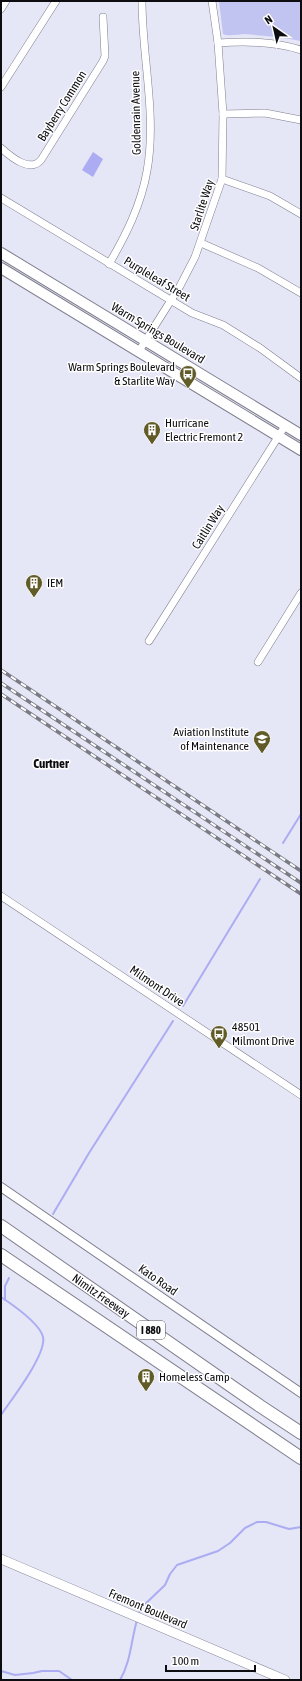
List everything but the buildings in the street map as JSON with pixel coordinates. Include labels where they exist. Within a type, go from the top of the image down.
[{"type":"highway","name":"Nimitz Freeway","points":[[1,1226],[301,1433]]},
{"type":"highway","name":"Nimitz Freeway","points":[[1,1255],[301,1458]]},
{"type":"main road","name":"Warm Springs Boulevard","points":[[1,253],[301,435]]},
{"type":"main road","name":"Warm Springs Boulevard","points":[[1,268],[301,450]]},
{"type":"main road","name":"Fremont Boulevard","points":[[1,1559],[286,1680]]},
{"type":"street","points":[[1,9],[6,1]]},
{"type":"street","points":[[2,83],[56,1]]},
{"type":"street","name":"Goldenrain Avenue","points":[[109,264],[133,219],[148,170],[150,108],[142,1]]},
{"type":"street","name":"Starlite Way","points":[[139,351],[188,270],[201,243],[222,179],[223,114],[218,42],[212,1]]},
{"type":"street","name":"Bayberry Common","points":[[1,148],[29,165],[36,165],[39,162],[105,56],[103,17]]},
{"type":"street","points":[[218,42],[267,43],[288,46],[301,50]]},
{"type":"street","points":[[223,114],[265,113],[301,120]]},
{"type":"street","points":[[222,179],[270,196],[301,214]]},
{"type":"street","name":"Purpleleaf Street","points":[[1,198],[170,301],[192,313],[223,325],[260,348],[301,378]]},
{"type":"street","points":[[201,243],[258,268],[301,293]]},
{"type":"street","name":"Caitlin Way","points":[[149,640],[285,426]]},
{"type":"street","points":[[258,662],[301,593]]},
{"type":"street","name":"Milmont Drive","points":[[1,896],[301,1096]]},
{"type":"street","name":"Kato Road","points":[[1,1186],[301,1393]]},
{"type":"shaded area","points":[[219,1],[301,1],[301,41],[245,34],[223,34]]},
{"type":"shaded area","points":[[93,152],[103,159],[93,177],[82,170]]},
{"type":"waterway","points":[[283,843],[301,814]]},
{"type":"waterway","points":[[183,1006],[260,879]]},
{"type":"waterway","points":[[53,1214],[89,1153],[173,1021]]},
{"type":"waterway","points":[[5,1300],[5,1286],[9,1278]]},
{"type":"waterway","points":[[1,1297],[32,1321],[37,1326],[43,1337],[43,1345],[40,1354],[20,1388],[1,1415]]},
{"type":"waterway","points":[[139,1614],[140,1609],[165,1585],[170,1574],[177,1565],[218,1551],[230,1543],[245,1528],[257,1522],[266,1522],[289,1529],[301,1527]]},
{"type":"waterway","points":[[120,1680],[129,1658],[137,1620]]},
{"type":"waterway","points":[[1,1671],[15,1675],[42,1671],[59,1671],[72,1680]]},
{"type":"railway","points":[[1,670],[301,871]]},
{"type":"railway","points":[[1,683],[301,883]]},
{"type":"railway","points":[[1,694],[301,894]]},
{"type":"place","name":"Warm Springs Boulevard & Starlite Way","points":[[188,389]]},
{"type":"place","name":"Hurricane Electric Fremont 2","points":[[152,445]]},
{"type":"place","name":"IEM","points":[[34,598]]},
{"type":"place","name":"Aviation Institute of Maintenance","points":[[262,754]]},
{"type":"place","name":"48501 Milmont Drive","points":[[219,1049]]},
{"type":"place","name":"Homeless Camp","points":[[146,1392]]},
{"type":"district","name":"Curtner","points":[[51,763]]}]
